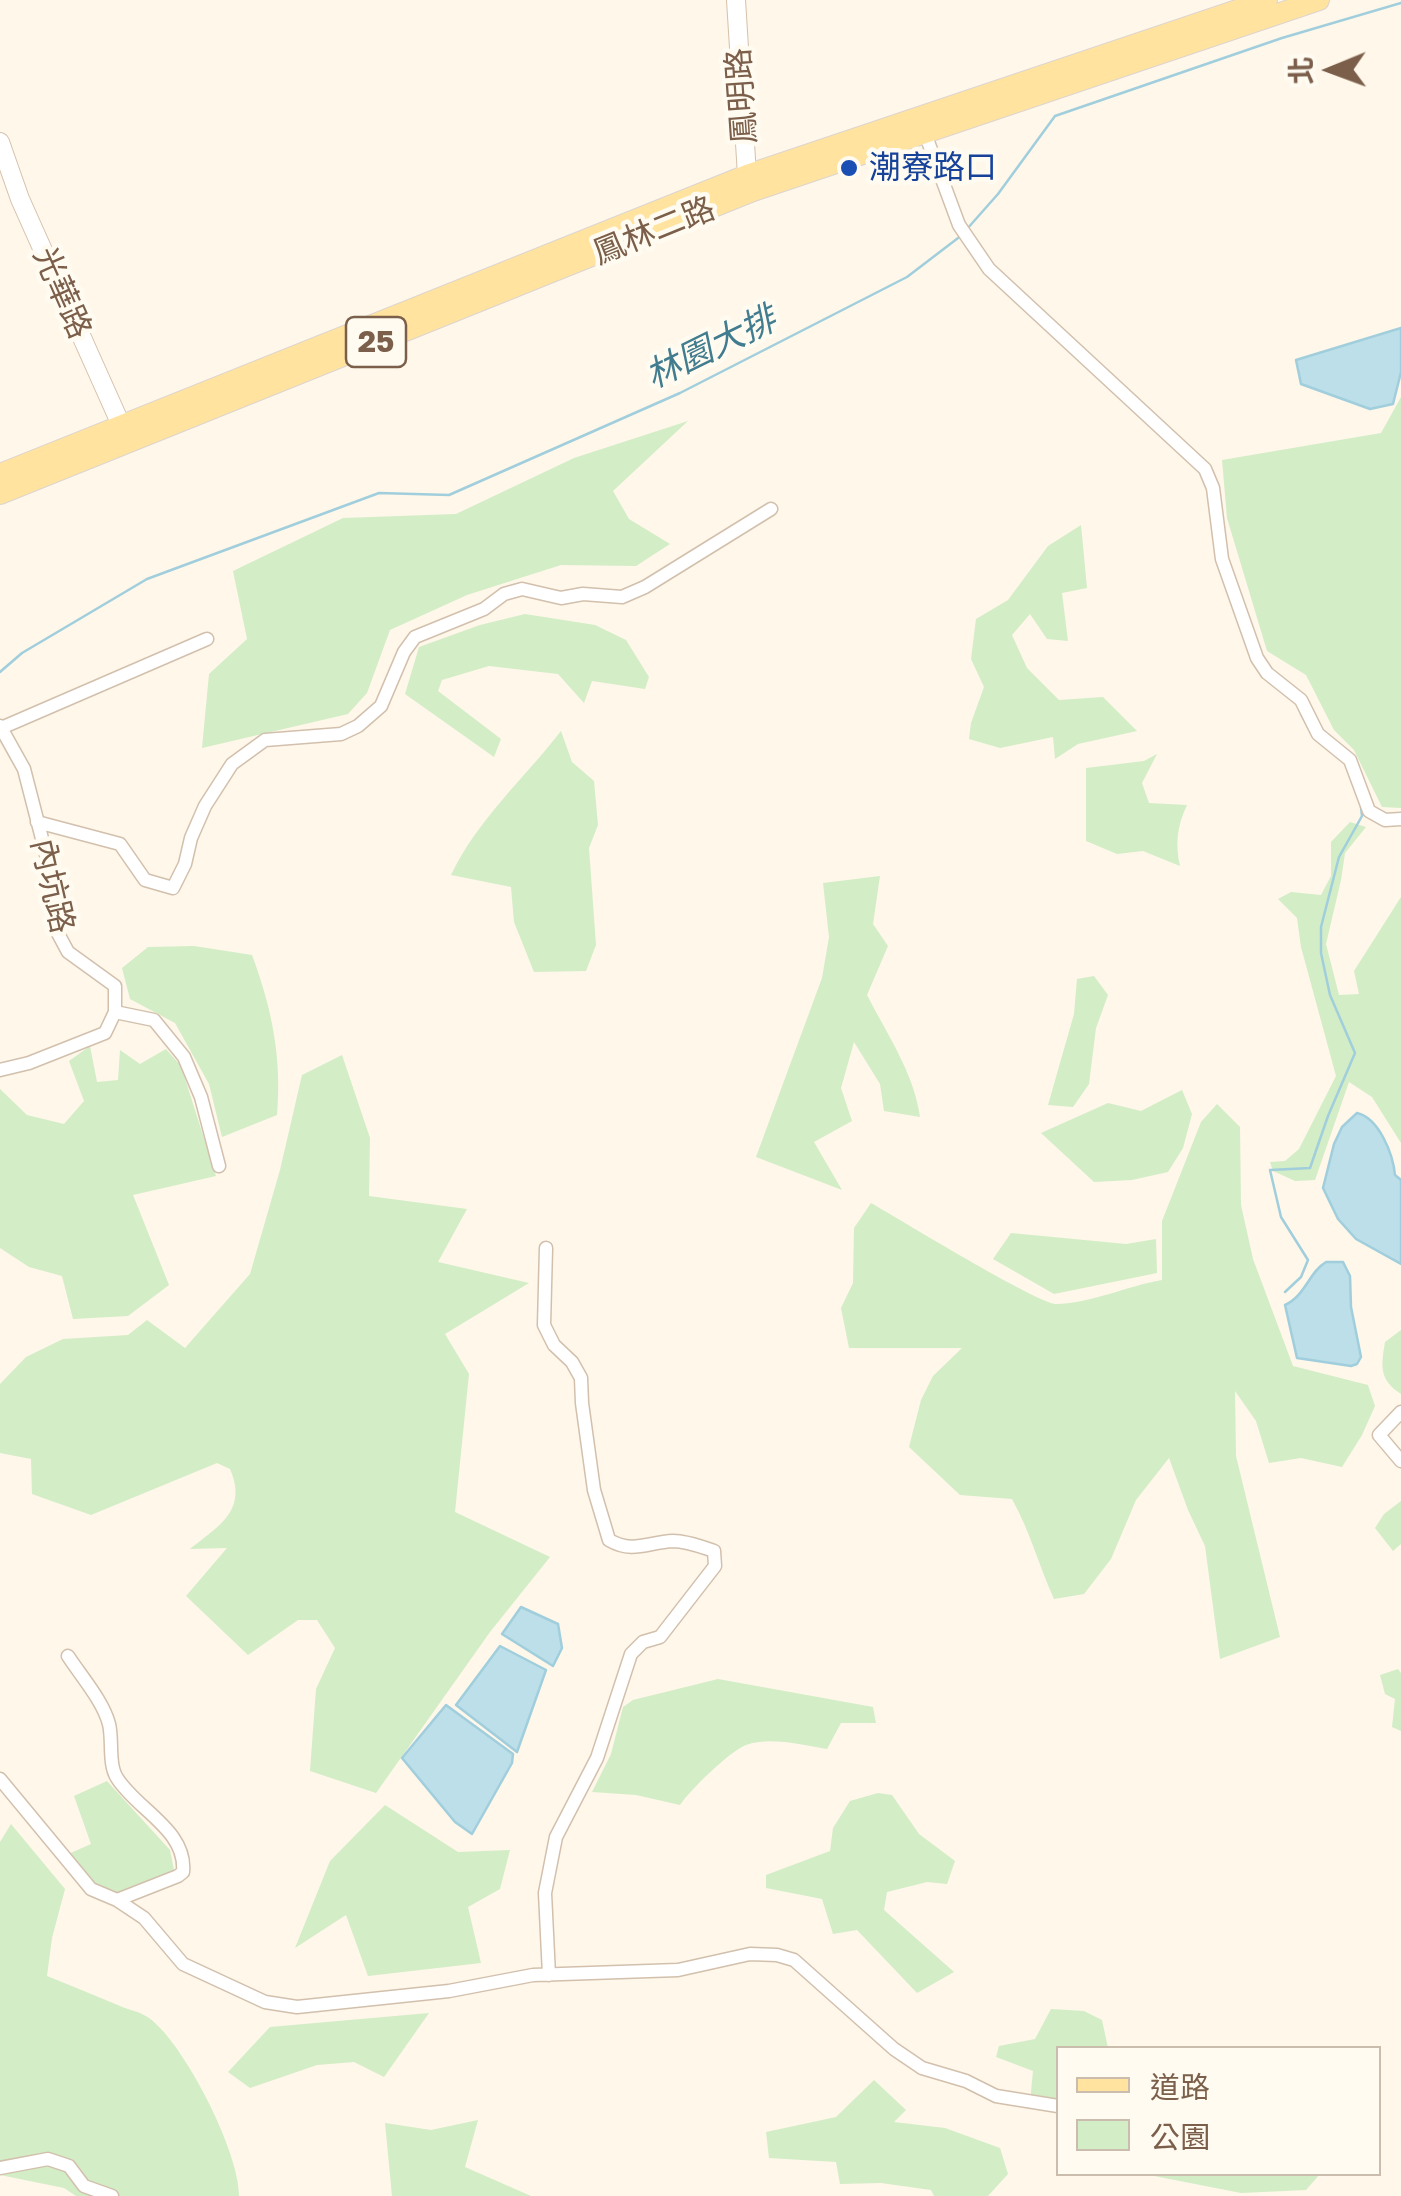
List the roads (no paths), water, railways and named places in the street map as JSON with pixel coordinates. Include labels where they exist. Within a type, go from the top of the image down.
[{"type":"main road","name":"鳳林二路","points":[[0,474],[124,433],[750,183],[1267,0]]},
{"type":"main road","name":"鳳林二路","points":[[921,124],[1319,0]]},
{"type":"main road","name":"鳳林二路","points":[[0,494],[124,433]]},
{"type":"street","name":"鳳明路","points":[[736,0],[750,183]]},
{"type":"street","points":[[921,124],[959,225],[1003,285],[1205,470],[1213,488],[1222,560],[1256,658],[1267,673],[1301,700],[1318,734],[1350,760],[1369,811],[1386,820],[1401,819]]},
{"type":"street","name":"光華路","points":[[0,142],[20,199],[124,433]]},
{"type":"street","points":[[37,822],[120,844],[145,880],[173,888],[205,806],[232,764],[265,740],[342,734],[358,726],[381,706],[404,652],[415,637],[484,609],[504,594],[522,588],[561,598],[583,594],[622,597],[645,587],[772,509]]},
{"type":"street","name":"內坑路","points":[[115,1012],[115,986],[68,952],[54,926],[55,889],[24,769],[0,727],[207,639]]},
{"type":"street","points":[[0,1070],[30,1063],[105,1033],[115,1012],[154,1020],[184,1056],[201,1097],[219,1166]]},
{"type":"street","points":[[546,1248],[544,1325],[554,1345],[572,1362],[581,1378],[594,1490],[609,1540],[622,1548],[638,1549],[674,1541],[697,1546],[714,1551],[715,1566],[660,1638],[642,1642],[631,1654],[597,1758],[556,1836],[545,1893],[549,1974]]},
{"type":"street","points":[[1401,1412],[1378,1435],[1401,1461]]},
{"type":"street","points":[[68,1656],[108,1719],[114,1774],[174,1838],[184,1861],[183,1872],[178,1876],[117,1900]]},
{"type":"street","points":[[0,1778],[91,1889],[144,1918],[183,1964],[265,2002],[287,2007],[449,1991],[549,1974],[678,1970],[750,1954],[787,1957],[894,2050],[922,2068],[996,2096],[1056,2106]]},
{"type":"street","points":[[0,2168],[48,2159],[68,2166],[84,2186],[112,2196]]},
{"type":"water","points":[[1401,328],[1401,372],[1393,404],[1370,409],[1301,384],[1296,360]]},
{"type":"water","points":[[1357,1113],[1378,1129],[1388,1147],[1395,1175],[1401,1180],[1401,1264],[1356,1239],[1338,1219],[1323,1188],[1334,1144],[1342,1127]]},
{"type":"water","points":[[1326,1262],[1343,1262],[1350,1276],[1351,1307],[1361,1357],[1351,1366],[1297,1358],[1285,1305]]},
{"type":"water","points":[[521,1607],[558,1624],[562,1648],[553,1666],[502,1634]]},
{"type":"water","points":[[500,1646],[546,1670],[517,1752],[456,1705]]},
{"type":"water","points":[[446,1705],[513,1754],[512,1763],[472,1834],[455,1822],[402,1758]]},
{"type":"waterway","name":"林園大排","points":[[967,229],[1055,116],[1282,38],[1401,3]]},
{"type":"waterway","name":"林園大排","points":[[0,672],[22,653],[147,579],[379,493],[449,495],[680,393],[907,277],[962,235]]},
{"type":"waterway","points":[[1301,714],[1309,729]]},
{"type":"waterway","points":[[1285,1292],[1301,1277],[1308,1260],[1281,1217],[1270,1170],[1310,1168],[1355,1053],[1330,995],[1321,953],[1321,927],[1339,857],[1362,816],[1361,807]]},
{"type":"place","name":"潮寮路口","points":[[849,168]]}]
